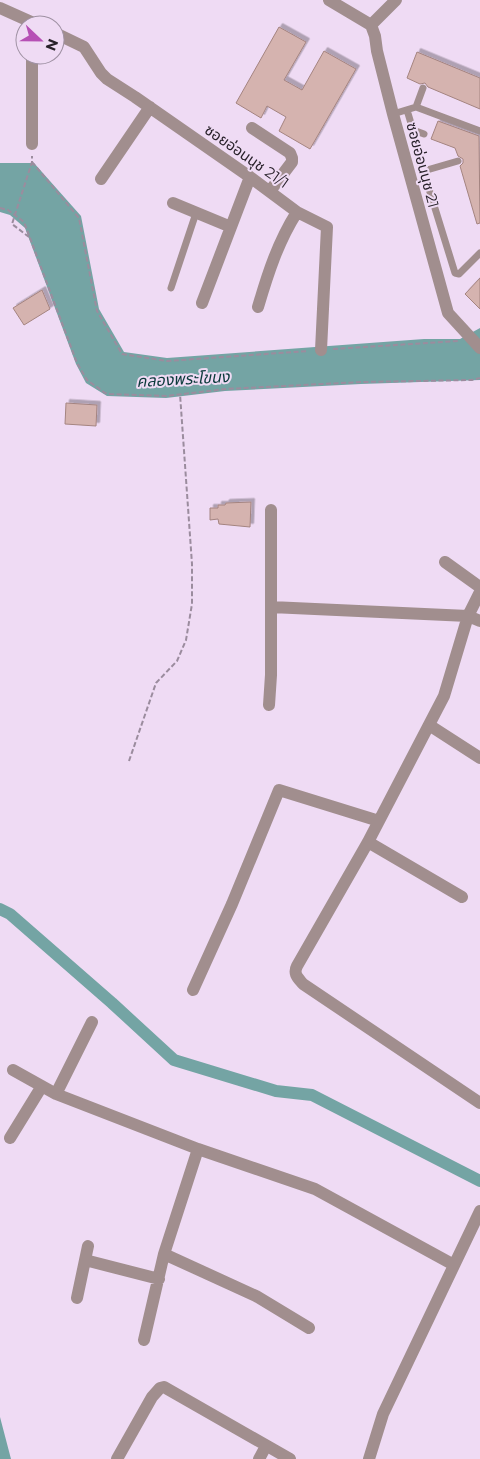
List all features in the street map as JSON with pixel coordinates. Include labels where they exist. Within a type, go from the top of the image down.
[{"type":"street","points":[[329,0],[371,25],[396,0]]},
{"type":"street","points":[[0,8],[15,15]]},
{"type":"street","name":"ซอยอ่อนนุช 21","points":[[371,25],[393,114],[448,313],[480,348]]},
{"type":"street","name":"ซอยอ่อนนุช 21/1","points":[[65,37],[84,47],[101,73],[108,80],[150,107],[297,212],[325,225],[327,228],[321,350]]},
{"type":"street","points":[[32,65],[32,144]]},
{"type":"street","points":[[102,180],[150,107]]},
{"type":"street","points":[[252,128],[290,154],[292,158],[292,162],[270,191]]},
{"type":"street","points":[[202,303],[250,178]]},
{"type":"street","points":[[173,203],[231,227]]},
{"type":"street","points":[[258,308],[265,282],[283,235],[297,212]]},
{"type":"street","points":[[269,705],[272,607],[271,510]]},
{"type":"street","points":[[445,562],[480,587]]},
{"type":"street","points":[[480,592],[474,618],[444,696],[368,842],[297,966],[295,974],[303,984],[480,1103]]},
{"type":"street","points":[[272,607],[474,618]]},
{"type":"street","points":[[429,725],[480,758]]},
{"type":"street","points":[[193,990],[232,904],[279,790],[379,821]]},
{"type":"street","points":[[368,842],[462,897]]},
{"type":"street","points":[[56,1094],[92,1022]]},
{"type":"street","points":[[12,1070],[56,1094],[198,1149],[315,1189],[454,1265]]},
{"type":"street","points":[[10,1138],[42,1086]]},
{"type":"street","points":[[144,1340],[164,1254],[198,1149]]},
{"type":"street","points":[[369,1459],[383,1414],[480,1211]]},
{"type":"street","points":[[77,1298],[88,1246]]},
{"type":"street","points":[[164,1254],[256,1296],[310,1328]]},
{"type":"street","points":[[85,1260],[158,1278]]},
{"type":"street","points":[[117,1459],[152,1396],[162,1387],[169,1389],[290,1459]]},
{"type":"street","points":[[259,1459],[266,1446]]},
{"type":"lane","points":[[416,107],[423,88]]},
{"type":"lane","points":[[393,114],[416,107],[480,131]]},
{"type":"lane","points":[[407,110],[413,130],[424,134]]},
{"type":"lane","points":[[458,161],[427,170],[425,176],[454,272],[459,274],[480,253]]},
{"type":"lane","points":[[171,288],[196,213]]},
{"type":"path","points":[[31,239],[12,224],[32,162],[79,218],[97,310],[122,354],[167,361],[460,341]]},
{"type":"path","points":[[0,208],[8,210],[24,222],[77,363],[87,380],[106,393],[166,396],[226,390],[362,382],[472,380],[480,378]]},
{"type":"path","points":[[129,761],[156,683],[177,661],[186,640],[192,604],[192,564],[180,394]]},
{"type":"water","name":"คลองพระโขนง","points":[[0,163],[34,163],[81,216],[99,309],[124,352],[167,358],[424,339],[460,339],[480,328],[480,380],[225,391],[166,398],[107,396],[86,383],[76,364],[25,228],[10,215],[0,212]]},
{"type":"water","points":[[0,1417],[11,1459],[0,1459]]},
{"type":"building","points":[[279,27],[306,42],[284,80],[302,90],[324,51],[356,69],[310,149],[279,131],[286,117],[267,106],[261,118],[236,103]]},
{"type":"building","points":[[417,52],[480,78],[480,109],[428,87],[425,83],[420,84],[407,78]]},
{"type":"building","points":[[438,121],[479,136],[480,223],[477,224],[460,166],[463,163],[463,159],[458,156],[455,148],[431,139]]},
{"type":"building","points":[[480,278],[480,309],[465,294]]},
{"type":"building","points":[[42,290],[50,309],[24,325],[13,308]]},
{"type":"building","points":[[66,403],[97,405],[96,426],[65,424]]},
{"type":"building","points":[[251,502],[250,527],[219,524],[218,519],[210,520],[210,508],[218,508],[218,505],[225,505],[226,503]]},
{"type":"waterway","points":[[0,909],[10,914],[174,1060],[276,1091],[312,1095],[480,1181]]}]
